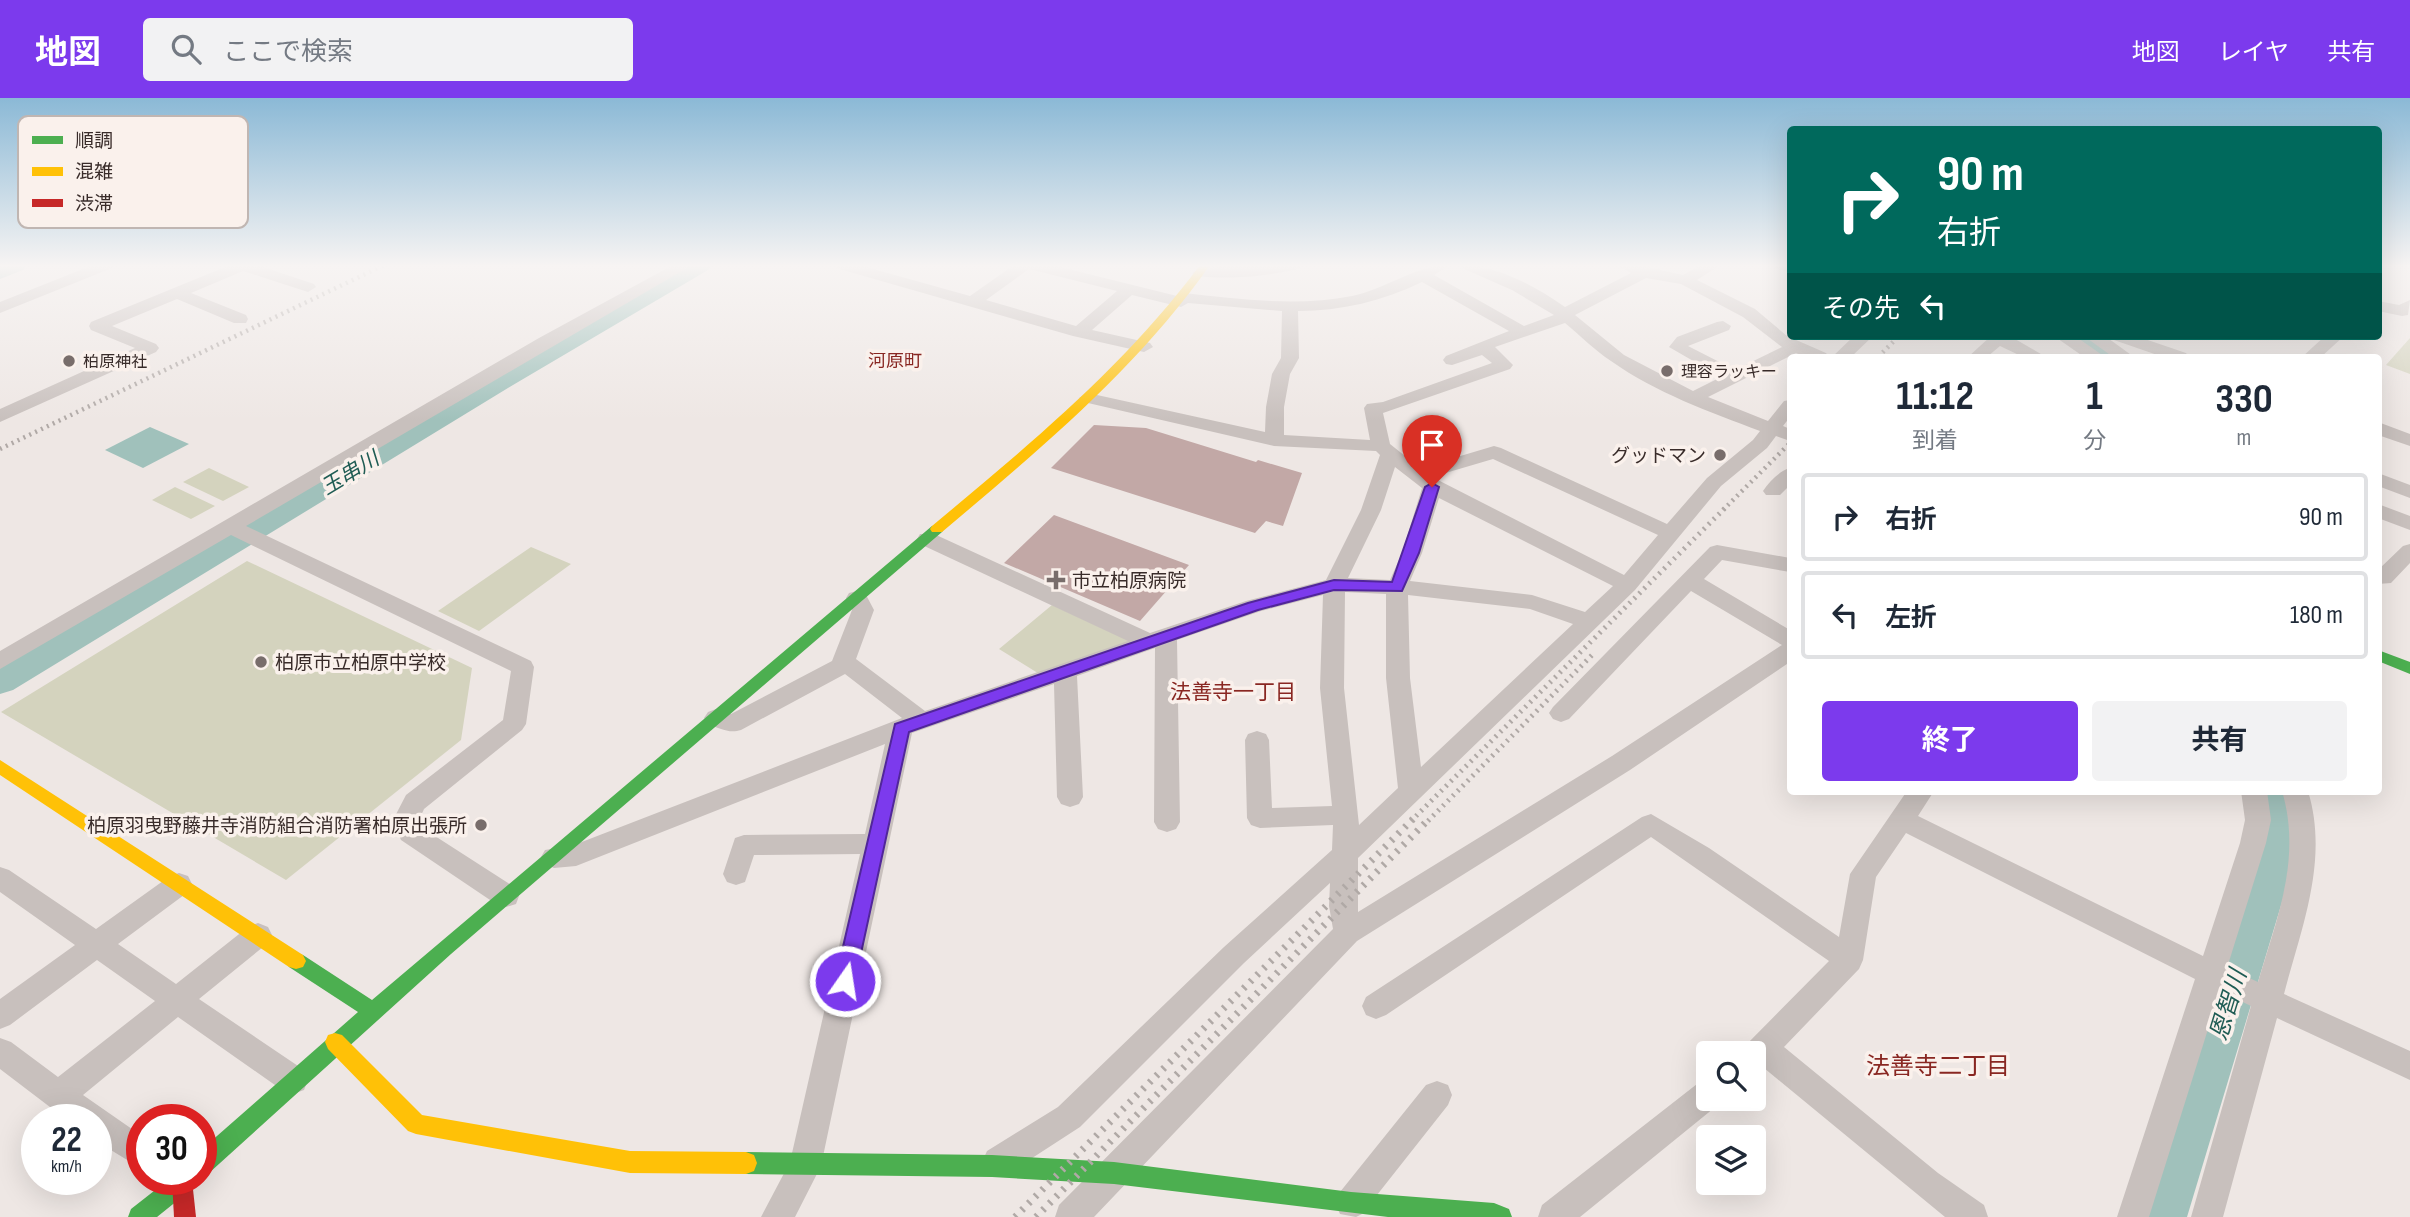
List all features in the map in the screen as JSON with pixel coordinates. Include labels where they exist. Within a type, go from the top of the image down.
[{"type":"street","points":[[0,416],[150,348],[97,326],[118,317]]},
{"type":"street","points":[[236,317],[240,319]]},
{"type":"street","points":[[0,661],[590,317]]},
{"type":"street","points":[[1027,317],[1144,347]]},
{"type":"street","points":[[1079,332],[1096,317]]},
{"type":"street","points":[[217,1150],[371,1010],[927,539],[1144,347],[1169,317]]},
{"type":"street","points":[[1274,440],[1275,407],[1281,374],[1290,358],[1290,317]]},
{"type":"street","points":[[1497,317],[1523,332]]},
{"type":"street","points":[[1452,360],[1485,348],[1493,341],[1560,317]]},
{"type":"street","points":[[1568,317],[1600,346],[1626,363],[1695,397],[1781,431]]},
{"type":"street","points":[[1754,317],[1795,347],[1813,354]]},
{"type":"street","points":[[1770,330],[1787,320]]},
{"type":"street","points":[[1723,326],[1683,341],[1678,347],[1735,377]]},
{"type":"street","points":[[1845,354],[1860,340]]},
{"type":"street","points":[[1980,354],[1996,340]]},
{"type":"street","points":[[2005,340],[2031,354]]},
{"type":"street","points":[[2069,340],[2091,354]]},
{"type":"street","points":[[2099,340],[2120,354]]},
{"type":"street","points":[[2131,340],[2171,354]]},
{"type":"street","points":[[2314,354],[2330,340]]},
{"type":"street","points":[[1695,397],[1795,347]]},
{"type":"street","points":[[1347,933],[1343,906],[1345,815],[1332,688],[1334,585],[1371,510],[1386,449],[1373,408],[1385,407],[1504,365],[1485,348]]},
{"type":"street","points":[[1088,398],[1274,440],[1386,449],[1424,481],[1627,585]]},
{"type":"street","points":[[992,1166],[1069,1117],[1228,961],[1346,853],[1627,585],[1714,482],[1760,444],[1781,431],[1787,414]]},
{"type":"street","points":[[2382,430],[2410,440]]},
{"type":"street","points":[[1424,481],[1494,452],[1672,534]]},
{"type":"street","points":[[2382,475],[2410,492]]},
{"type":"street","points":[[1773,491],[1787,477]]},
{"type":"street","points":[[1411,790],[1398,678],[1397,587],[1412,553],[1424,481]]},
{"type":"street","points":[[2382,512],[2410,524]]},
{"type":"street","points":[[230,526],[523,667],[514,724],[415,802],[406,820],[410,834],[506,896]]},
{"type":"street","points":[[927,539],[1158,639]]},
{"type":"street","points":[[2383,578],[2410,551]]},
{"type":"street","points":[[1560,713],[1717,552],[1787,564]]},
{"type":"street","points":[[1691,580],[1787,638]]},
{"type":"street","points":[[552,857],[576,855],[912,725],[1065,671],[1254,606],[1334,585],[1397,587],[1532,602],[1588,621]]},
{"type":"street","points":[[857,598],[863,610],[843,661],[912,725]]},
{"type":"street","points":[[1158,639],[1167,822]]},
{"type":"street","points":[[1071,1217],[1347,933],[1621,763],[1787,653]]},
{"type":"street","points":[[2382,657],[2410,668]]},
{"type":"street","points":[[716,718],[733,724],[847,663]]},
{"type":"street","points":[[1065,671],[1070,797]]},
{"type":"street","points":[[776,1217],[805,1166],[876,844],[912,725]]},
{"type":"street","points":[[1256,740],[1260,818],[1345,815]]},
{"type":"street","points":[[5,776],[258,935],[371,1010]]},
{"type":"street","points":[[1766,1046],[1849,960],[1863,874],[1918,795]]},
{"type":"street","points":[[2133,1217],[2214,975],[2253,843],[2258,820],[2255,795]]},
{"type":"street","points":[[2207,1217],[2264,999],[2302,876],[2306,845],[2303,814],[2296,795]]},
{"type":"street","points":[[1901,819],[2214,975],[2410,1066]]},
{"type":"street","points":[[1376,1006],[1651,824],[1700,855],[1849,960]]},
{"type":"street","points":[[736,874],[744,845],[876,844]]},
{"type":"street","points":[[0,878],[293,1080]]},
{"type":"street","points":[[0,1016],[178,884]]},
{"type":"street","points":[[58,1096],[258,935]]},
{"type":"street","points":[[335,1042],[416,1124],[630,1163],[992,1166],[1114,1173],[1351,1203],[1494,1214],[1501,1217]]},
{"type":"street","points":[[0,1052],[70,1104]]},
{"type":"street","points":[[1766,1058],[1972,1217]]},
{"type":"street","points":[[1351,1203],[1437,1095]]},
{"type":"street","points":[[1554,1217],[1696,1104]]},
{"type":"street","points":[[139,1217],[165,1195]]},
{"type":"street","points":[[185,1217],[186,1195]]},
{"type":"green space","points":[[2410,338],[2410,374],[2386,365]]},
{"type":"green space","points":[[209,468],[249,487],[223,501],[183,482]]},
{"type":"green space","points":[[175,487],[215,506],[191,519],[152,500]]},
{"type":"green space","points":[[531,547],[571,564],[479,631],[438,611]]},
{"type":"green space","points":[[247,561],[472,668],[461,740],[286,880],[1,712]]},
{"type":"green space","points":[[1052,605],[1134,643],[1041,675],[999,649]]},
{"type":"water","points":[[150,427],[189,444],[143,468],[105,450]]},
{"type":"building","name":"市立柏原病院","points":[[1094,425],[1146,428],[1256,462],[1258,460],[1302,473],[1283,526],[1266,521],[1255,533],[1051,468]]},
{"type":"building","points":[[1054,515],[1189,565],[1140,621],[1004,563]]},
{"type":"waterway","name":"玉串川","points":[[0,681],[609,317]]},
{"type":"waterway","name":"恩智川","points":[[2084,340],[2106,354]]},
{"type":"waterway","name":"恩智川","points":[[2161,1217],[2274,859],[2276,825],[2271,795]]},
{"type":"railway","points":[[0,449],[275,317]]},
{"type":"railway","points":[[1881,354],[1895,340]]},
{"type":"railway","points":[[1725,508],[1787,446]]},
{"type":"railway","points":[[1411,821],[1725,508]]},
{"type":"railway","points":[[1428,821],[1595,652]]},
{"type":"railway","points":[[1036,1217],[1429,819]]},
{"type":"railway","points":[[1015,1217],[1411,821]]},
{"type":"traffic: fast","points":[[217,1151],[444,948],[937,529]]},
{"type":"traffic: fast","points":[[2382,657],[2410,668]]},
{"type":"traffic: fast","points":[[296,961],[371,1010]]},
{"type":"traffic: fast","points":[[746,1163],[992,1166],[1114,1173],[1351,1203],[1494,1214],[1501,1217]]},
{"type":"traffic: fast","points":[[139,1217],[166,1195]]},
{"type":"traffic: slow","points":[[937,529],[1080,406],[1165,317]]},
{"type":"traffic: slow","points":[[0,766],[296,961]]},
{"type":"traffic: slow","points":[[335,1042],[416,1124],[630,1162],[746,1163]]},
{"type":"traffic: jam","points":[[183,1195],[185,1217]]},
{"type":"place","name":"柏原神社","points":[[69,361]]},
{"type":"place","name":"理容ラッキー","points":[[1667,371]]},
{"type":"place","name":"グッドマン","points":[[1720,455]]},
{"type":"place","name":"市立柏原病院","points":[[1056,580]]},
{"type":"place","name":"柏原市立柏原中学校","points":[[261,662]]},
{"type":"place","name":"柏原羽曳野藤井寺消防組合消防署柏原出張所","points":[[481,825]]},
{"type":"district","name":"河原町","points":[[895,361]]},
{"type":"district","name":"法善寺一丁目","points":[[1233,692]]},
{"type":"district","name":"法善寺二丁目","points":[[1938,1066]]},
{"type":"route","points":[[845,981],[901,728],[1254,606],[1334,585],[1397,587],[1412,553],[1432,487]]}]
